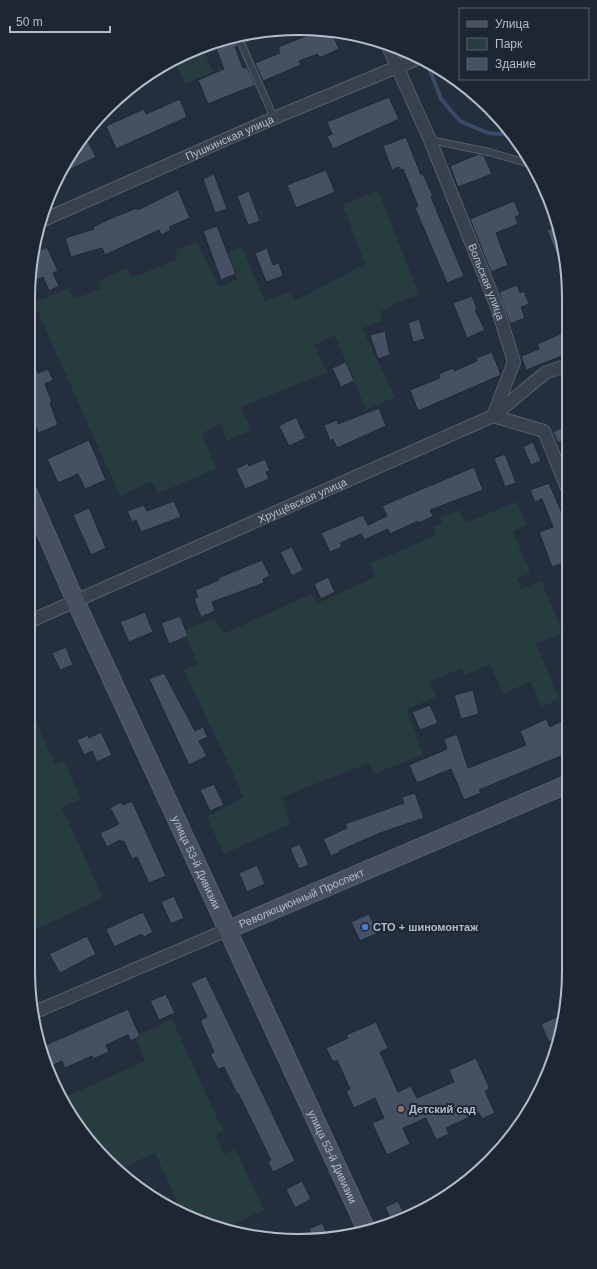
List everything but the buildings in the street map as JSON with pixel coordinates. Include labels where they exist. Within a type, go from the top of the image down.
[{"type":"street","name":"Вольская улица","points":[[389,51],[430,140],[497,307],[514,362],[493,416]]},
{"type":"street","name":"Пушкинская улица","points":[[48,218],[274,118],[413,61]]},
{"type":"street","name":"Хрущёвская улица","points":[[35,619],[493,416],[545,373],[562,367]]},
{"type":"street","points":[[493,416],[544,431],[562,476]]},
{"type":"street","name":"улица 53-й Дивизии","points":[[35,508],[75,600],[364,1226]]},
{"type":"street","name":"Революционный Проспект","points":[[38,1011],[562,789]]},
{"type":"lane","points":[[240,42],[274,118]]},
{"type":"lane","points":[[430,140],[489,152],[524,162]]},
{"type":"green space","points":[[205,52],[213,72],[185,84],[177,65]]},
{"type":"green space","points":[[378,190],[419,295],[402,300],[380,312],[383,321],[362,328],[395,397],[366,410],[335,335],[314,345],[327,372],[241,407],[251,430],[227,441],[220,424],[202,433],[216,469],[157,494],[152,481],[120,496],[35,303],[68,288],[74,299],[101,289],[99,281],[127,268],[132,278],[177,259],[176,250],[197,242],[219,287],[237,279],[226,254],[242,247],[265,302],[290,291],[295,301],[365,264],[343,205]]},
{"type":"green space","points":[[517,502],[527,525],[513,531],[530,573],[517,579],[521,589],[541,581],[562,631],[562,633],[536,644],[559,699],[541,707],[531,681],[503,694],[490,664],[465,675],[461,668],[430,682],[436,697],[407,709],[423,755],[373,774],[369,763],[282,797],[290,824],[224,854],[207,817],[244,797],[184,670],[198,664],[183,631],[215,618],[223,634],[311,594],[318,603],[375,577],[370,564],[436,535],[433,527],[442,523],[440,517],[460,510],[465,523]]},
{"type":"green space","points":[[35,719],[55,764],[64,761],[81,799],[62,808],[103,898],[35,930]]},
{"type":"green space","points":[[172,1019],[223,1131],[215,1135],[224,1154],[235,1149],[264,1210],[231,1225],[182,1207],[179,1205],[155,1153],[123,1167],[89,1131],[67,1096],[145,1061],[135,1037]]},
{"type":"waterway","points":[[430,70],[441,99],[460,121],[488,133],[505,134]]},
{"type":"place","name":"СТО + шиномонтаж","points":[[365,927]]},
{"type":"place","name":"Детский сад","points":[[401,1109]]}]
